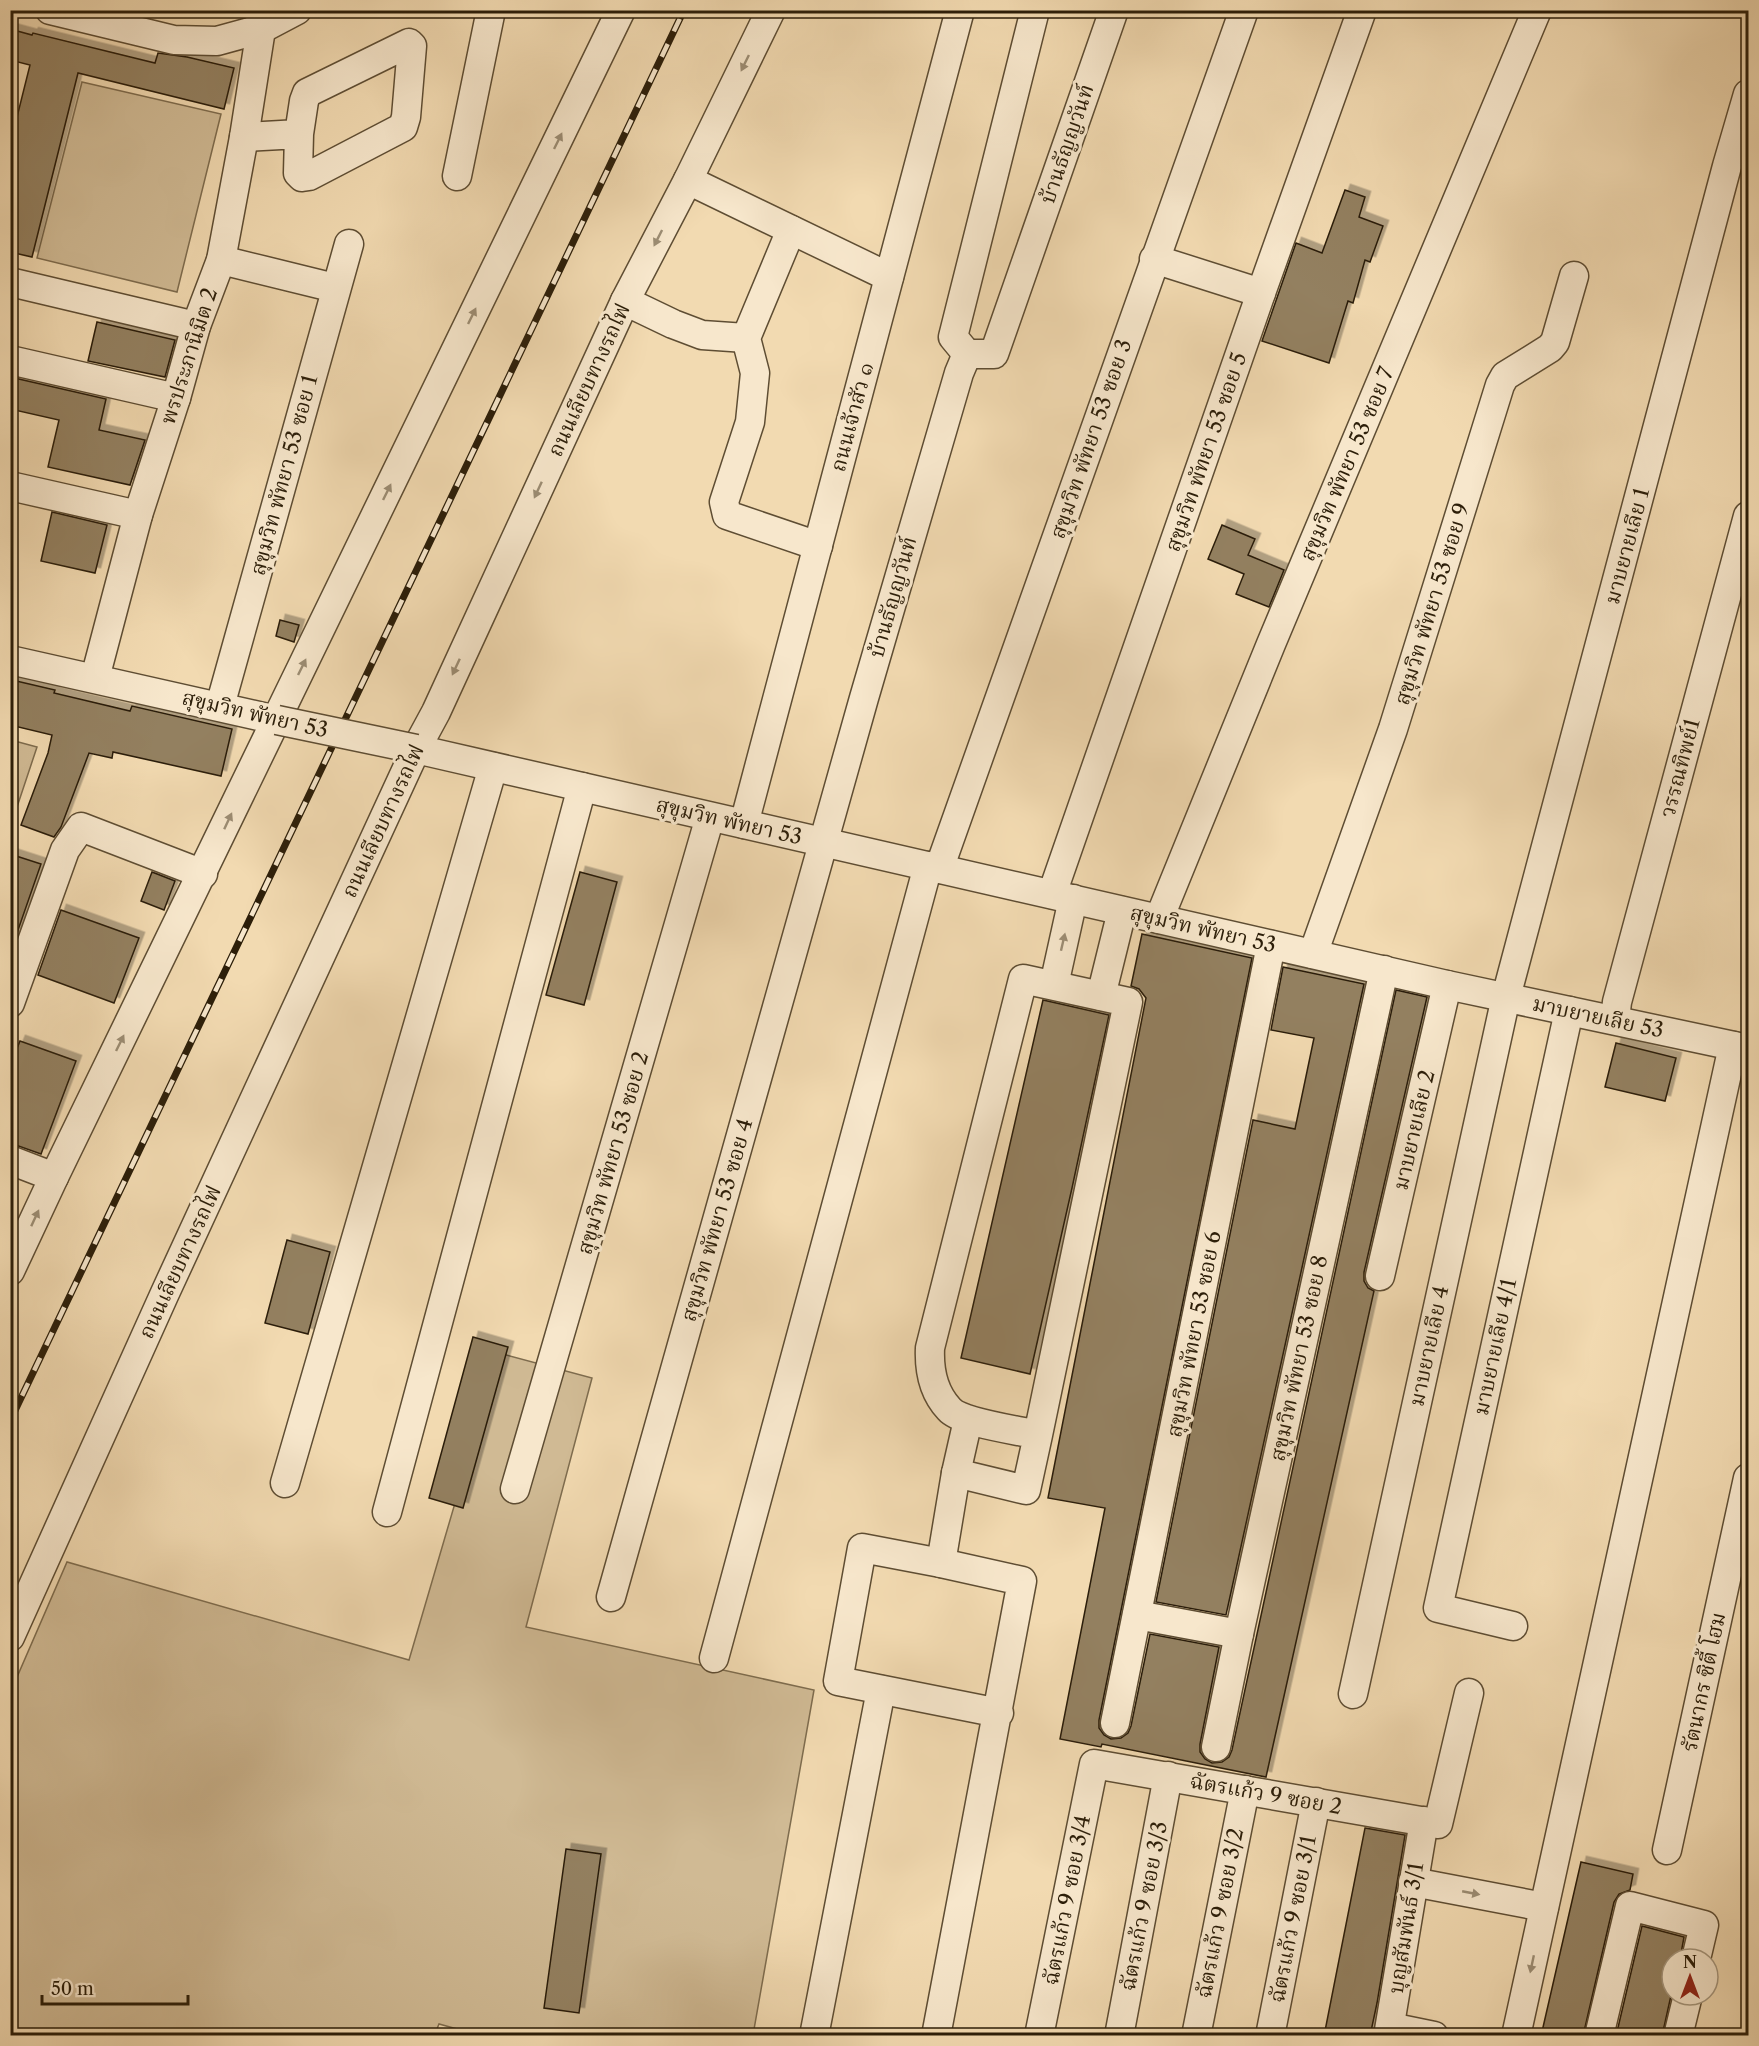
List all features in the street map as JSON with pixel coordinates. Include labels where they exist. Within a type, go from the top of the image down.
[{"type":"street","points":[[50,10],[174,40],[217,41],[260,20],[297,10]]},
{"type":"street","points":[[457,176],[491,10]]},
{"type":"street","points":[[10,1271],[621,10]]},
{"type":"street","name":"ถนนเลียบทางรถไฟ","points":[[10,1637],[170,1282],[416,749],[436,711],[626,302],[771,10]]},
{"type":"street","name":"ถนนเจ้าสัว ๑","points":[[744,824],[960,10]]},
{"type":"street","points":[[967,354],[953,337],[1035,10]]},
{"type":"street","name":"บ้านธัญญวันท์","points":[[824,842],[956,384],[967,354],[994,354],[1114,10]]},
{"type":"street","name":"สุขุมวิท พัทยา 53 ซอย 3","points":[[714,1658],[933,867],[1244,10]]},
{"type":"street","name":"สุขุมวิท พัทยา 53 ซอย 5","points":[[1054,985],[1062,897],[1261,293],[1362,10]]},
{"type":"street","name":"สุขุมวิท พัทยา 53 ซอย 7","points":[[1159,919],[1537,10]]},
{"type":"street","name":"พรประภานิมิต 2","points":[[95,678],[138,515],[177,398],[196,326],[221,260],[244,137],[260,20]]},
{"type":"street","points":[[409,43],[412,46],[406,117],[403,127],[309,176],[302,177],[298,173],[299,134],[307,93],[409,43]]},
{"type":"street","name":"มาบยายเลีย 1","points":[[1506,997],[1727,166],[1749,94]]},
{"type":"street","points":[[244,137],[299,134]]},
{"type":"street","points":[[688,180],[889,277]]},
{"type":"street","points":[[791,230],[746,338],[755,373],[750,422],[724,502],[727,515],[818,546]]},
{"type":"street","name":"สุขุมวิท พัทยา 53 ซอย 1","points":[[220,706],[349,244]]},
{"type":"street","points":[[1154,259],[1261,293]]},
{"type":"street","points":[[221,260],[335,288]]},
{"type":"street","name":"สุขุมวิท พัทยา 53 ซอย 9","points":[[1313,954],[1393,729],[1500,385],[1504,375],[1550,348],[1555,342],[1574,276]]},
{"type":"street","points":[[10,282],[196,326]]},
{"type":"street","points":[[626,302],[702,335],[746,338]]},
{"type":"street","points":[[10,360],[177,398]]},
{"type":"street","points":[[10,486],[138,515]]},
{"type":"street","name":"วรรณทิพย์1","points":[[1615,1020],[1620,991],[1749,516]]},
{"type":"street","name":"สุขุมวิท พัทยา 53","points":[[10,660],[416,749],[1447,985]]},
{"type":"street","points":[[285,1483],[493,767]]},
{"type":"street","points":[[387,1512],[582,787]]},
{"type":"street","name":"สุขุมวิท พัทยา 53 ซอย 2","points":[[515,1488],[711,817]]},
{"type":"street","points":[[10,1003],[65,850],[81,826],[203,874]]},
{"type":"street","name":"สุขุมวิท พัทยา 53 ซอย 4","points":[[611,1597],[824,842]]},
{"type":"street","points":[[1101,996],[1122,911]]},
{"type":"street","name":"สุขุมวิท พัทยา 53 ซอย 6","points":[[1115,1723],[1271,945]]},
{"type":"street","name":"สุขุมวิท พัทยา 53 ซอย 8","points":[[1216,1747],[1383,970]]},
{"type":"street","points":[[956,1473],[1026,1490],[1038,1435],[1128,1002],[1023,979],[930,1348],[929,1369],[937,1391],[950,1411],[968,1420],[1038,1435]]},
{"type":"street","name":"มาบยายเลีย 53","points":[[1447,985],[1741,1047]]},
{"type":"street","name":"มาบยายเลีย 2","points":[[1380,1276],[1447,985]]},
{"type":"street","name":"มาบยายเลีย 4","points":[[1353,1694],[1506,997]]},
{"type":"street","name":"มาบยายเลีย 4/1","points":[[1513,1626],[1438,1608],[1569,1011]]},
{"type":"street","points":[[1516,2036],[1741,1047]]},
{"type":"street","points":[[10,1160],[54,1177]]},
{"type":"street","points":[[941,1563],[956,1473],[968,1420]]},
{"type":"street","name":"รัตนากร ซิตี้ โฮม","points":[[1667,1850],[1749,1478]]},
{"type":"street","points":[[936,2036],[999,1713],[1022,1581],[862,1548],[838,1681],[999,1713]]},
{"type":"street","points":[[1137,1615],[1239,1634]]},
{"type":"street","points":[[814,2036],[881,1690]]},
{"type":"street","name":"บุญสัมพันธ์ 3/1","points":[[1389,2031],[1413,1882],[1469,1693]]},
{"type":"street","name":"ฉัตรแก้ว 9 ซอย 2","points":[[1094,1764],[1431,1823]]},
{"type":"street","name":"ฉัตรแก้ว 9 ซอย 3/4","points":[[1040,2036],[1094,1764]]},
{"type":"street","name":"ฉัตรแก้ว 9 ซอย 3/3","points":[[1119,2036],[1168,1776]]},
{"type":"street","name":"ฉัตรแก้ว 9 ซอย 3/2","points":[[1196,2036],[1245,1790]]},
{"type":"street","name":"ฉัตรแก้ว 9 ซอย 3/1","points":[[1270,2036],[1316,1802]]},
{"type":"street","points":[[1413,1882],[1544,1907]]},
{"type":"street","points":[[1599,2036],[1630,1906],[1704,1925],[1699,1947]]},
{"type":"street","points":[[1678,2036],[1685,2007]]},
{"type":"street","points":[[1389,2031],[1434,2036]]},
{"type":"shaded area","points":[[82,82],[221,114],[177,292],[37,258]]},
{"type":"shaded area","points":[[10,740],[37,747],[11,825]]},
{"type":"shaded area","points":[[499,1353],[592,1378],[526,1627],[814,1690],[753,2035],[482,2036],[439,2024],[434,2036],[11,2036],[11,1691],[67,1562],[409,1660]]},
{"type":"building","points":[[10,29],[155,63],[158,53],[234,68],[224,109],[78,73],[32,257],[10,252],[10,145],[30,65],[10,60]]},
{"type":"building","points":[[1345,190],[1365,197],[1359,217],[1383,226],[1370,262],[1365,260],[1353,303],[1348,301],[1329,363],[1262,341],[1296,243],[1322,253]]},
{"type":"building","points":[[97,322],[175,340],[165,377],[88,361]]},
{"type":"building","points":[[10,377],[106,399],[99,430],[145,440],[130,485],[48,467],[59,420],[10,409]]},
{"type":"building","points":[[52,512],[107,525],[95,573],[41,561]]},
{"type":"building","points":[[1222,525],[1255,539],[1248,555],[1284,570],[1269,607],[1236,594],[1244,574],[1208,559]]},
{"type":"building","points":[[280,620],[299,625],[294,642],[276,636]]},
{"type":"building","points":[[12,680],[55,690],[54,693],[130,711],[132,706],[232,729],[221,776],[113,752],[112,758],[89,753],[61,827],[54,837],[21,825],[48,753],[52,735],[10,725]]},
{"type":"building","points":[[10,854],[41,864],[10,953]]},
{"type":"building","points":[[152,872],[175,881],[164,910],[141,901]]},
{"type":"building","points":[[580,872],[617,882],[584,1005],[546,995]]},
{"type":"building","points":[[61,910],[139,938],[114,1003],[38,975]]},
{"type":"building","points":[[1142,934],[1252,958],[1099,1728],[1111,1739],[1121,1738],[1128,1733],[1150,1634],[1219,1647],[1200,1744],[1200,1752],[1212,1763],[1222,1762],[1229,1757],[1232,1750],[1396,990],[1427,997],[1364,1272],[1364,1281],[1368,1288],[1374,1291],[1266,1777],[1102,1744],[1101,1747],[1060,1739],[1105,1508],[1048,1498],[1146,998],[1139,989],[1131,986]]},
{"type":"building","points":[[1283,967],[1364,984],[1226,1615],[1156,1602],[1253,1120],[1295,1129],[1314,1038],[1271,1030]]},
{"type":"building","points":[[1043,1000],[1109,1015],[1030,1374],[961,1358]]},
{"type":"building","points":[[20,1041],[76,1061],[41,1154],[10,1143],[10,1066]]},
{"type":"building","points":[[1616,1043],[1676,1058],[1665,1101],[1605,1087]]},
{"type":"building","points":[[287,1240],[330,1252],[308,1334],[265,1323]]},
{"type":"building","points":[[473,1337],[508,1347],[463,1508],[429,1498]]},
{"type":"building","points":[[1365,1828],[1405,1835],[1377,2003],[1370,2036],[1324,2036]]},
{"type":"building","points":[[566,1849],[601,1854],[579,2013],[544,2008]]},
{"type":"building","points":[[1581,1862],[1633,1874],[1630,1890],[1619,1894],[1614,1902],[1583,2036],[1541,2036]]},
{"type":"building","points":[[1642,1926],[1684,1937],[1682,1947],[1660,1947],[1660,2007],[1668,2007],[1662,2036],[1616,2036]]},
{"type":"railway","points":[[10,1421],[684,10]]}]
